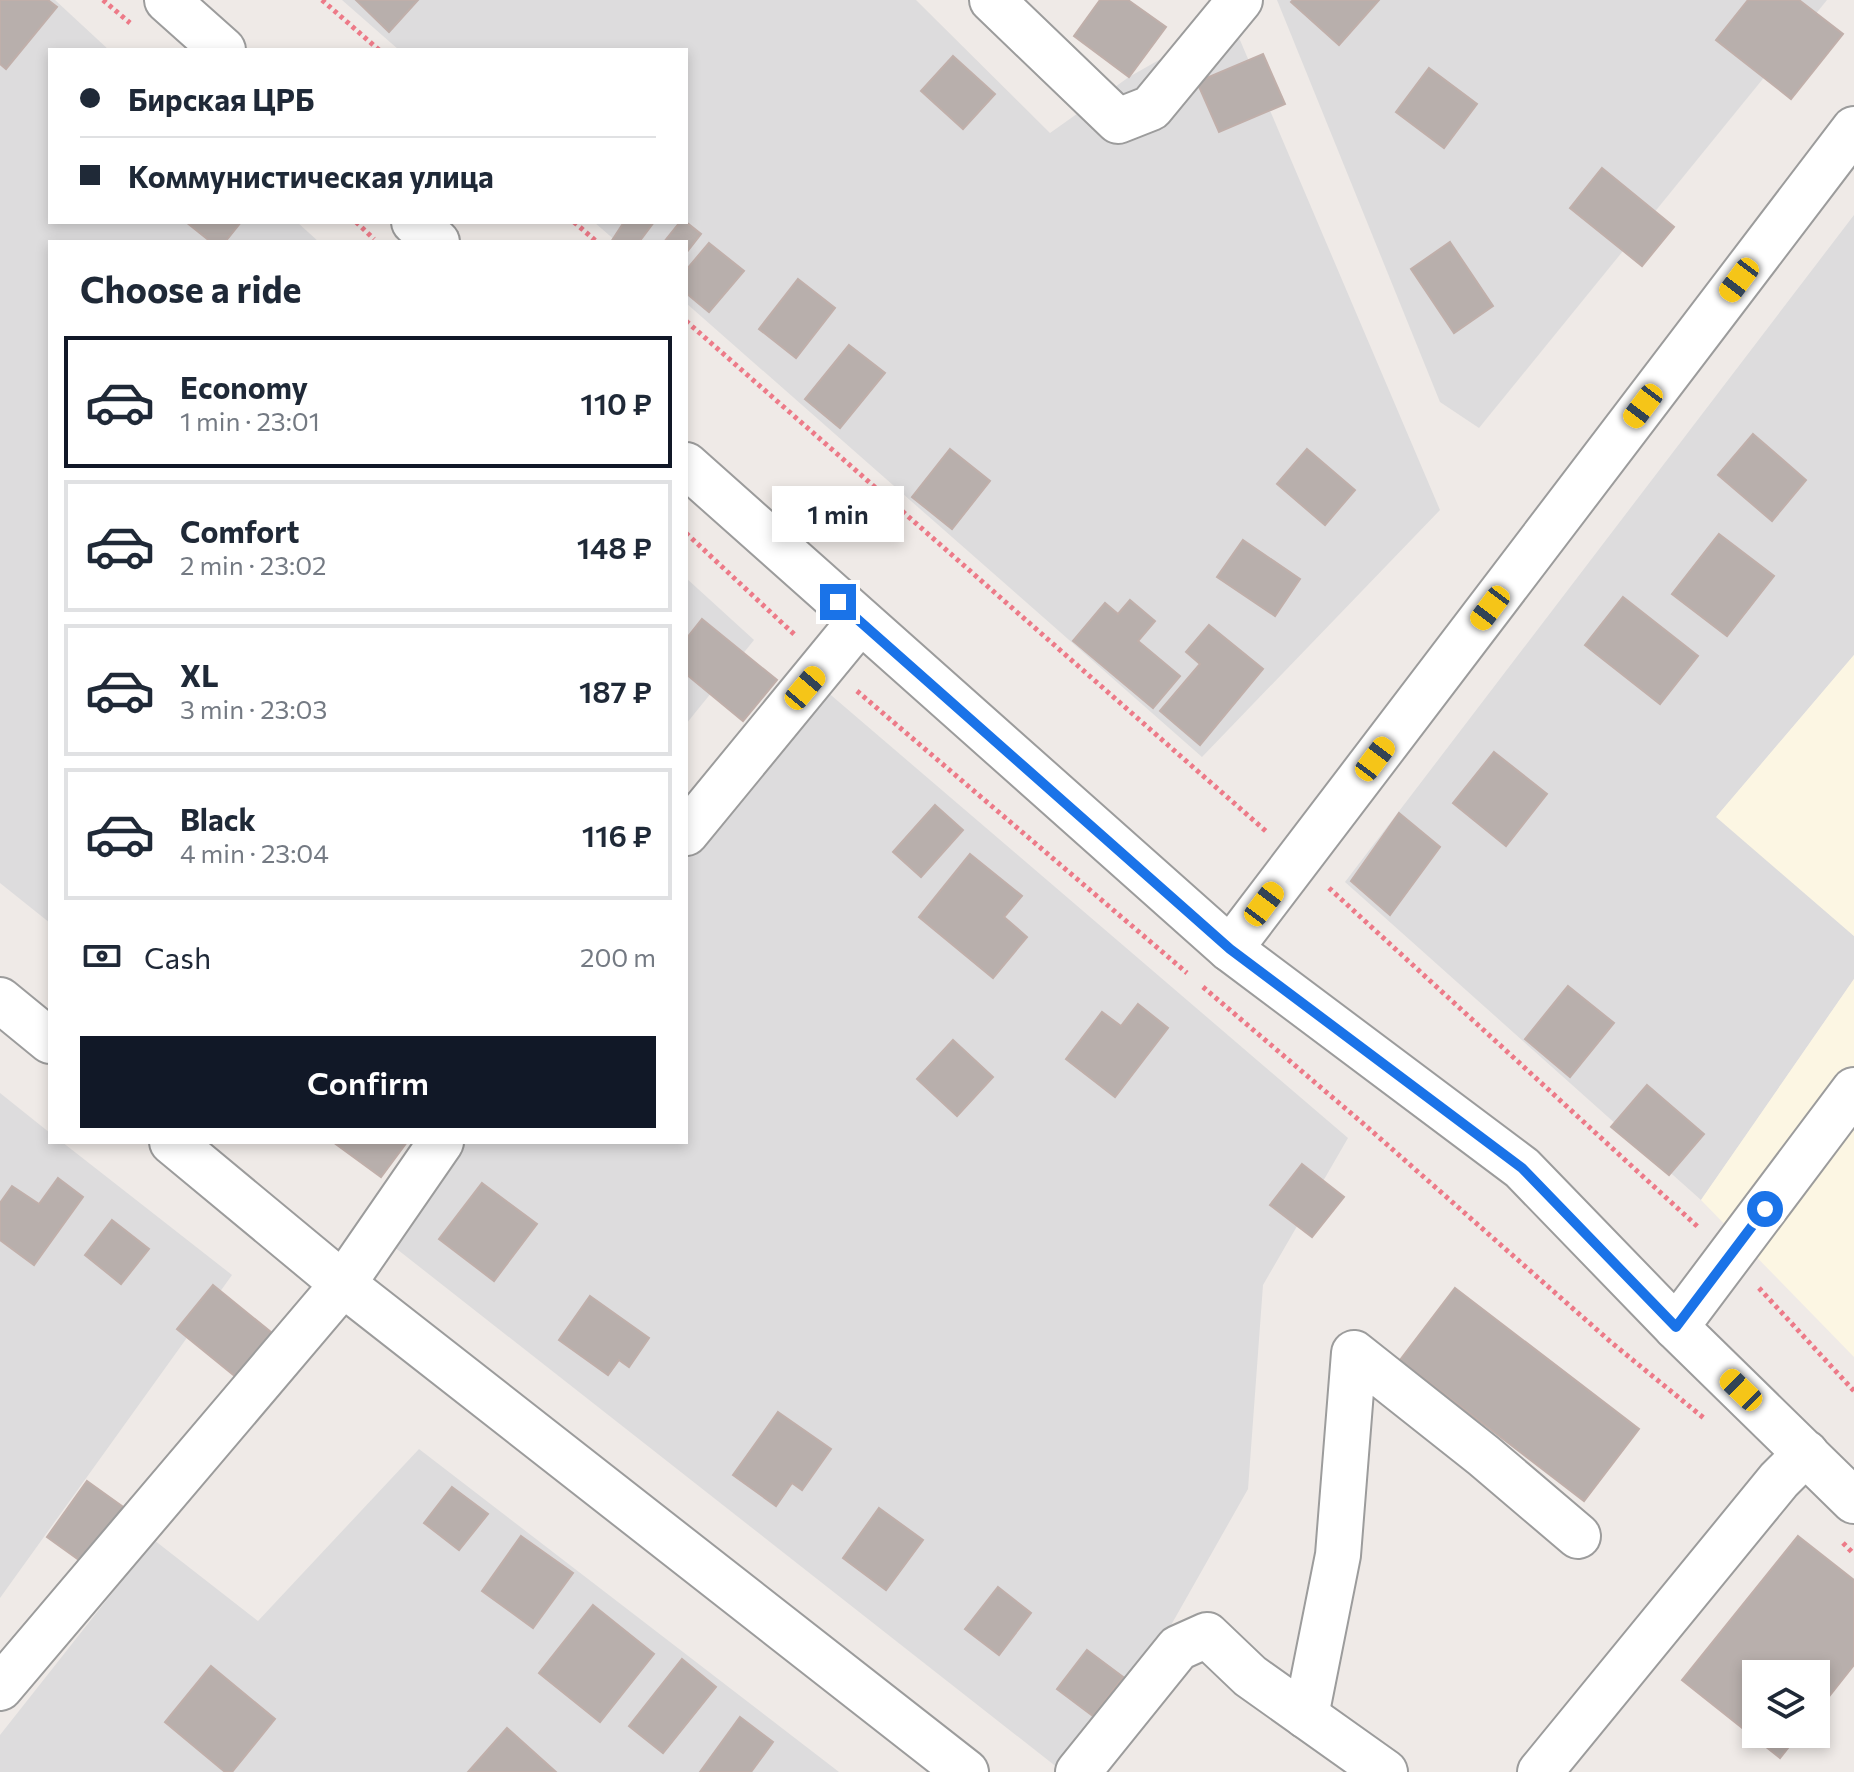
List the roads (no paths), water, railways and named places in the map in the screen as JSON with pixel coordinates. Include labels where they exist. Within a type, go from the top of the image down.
[{"type":"street","points":[[167,0],[221,48]]},
{"type":"street","points":[[992,0],[1118,121],[1151,108],[1240,0]]},
{"type":"street","points":[[1230,949],[1854,129]]},
{"type":"street","points":[[416,224],[435,240]]},
{"type":"street","points":[[688,467],[1230,949],[1522,1168],[1676,1327],[1806,1453],[1843,1517]]},
{"type":"street","points":[[688,831],[860,621]]},
{"type":"street","points":[[0,1000],[48,1039]]},
{"type":"street","points":[[1676,1327],[1854,1090]]},
{"type":"street","points":[[174,1144],[343,1284],[966,1772]]},
{"type":"street","points":[[0,1688],[343,1284],[440,1144]]},
{"type":"street","points":[[1306,1716],[1338,1555],[1354,1353],[1484,1456],[1578,1536]]},
{"type":"street","points":[[1540,1772],[1779,1480],[1806,1453]]},
{"type":"street","points":[[1078,1772],[1178,1648],[1207,1635],[1250,1676],[1385,1772]]}]
